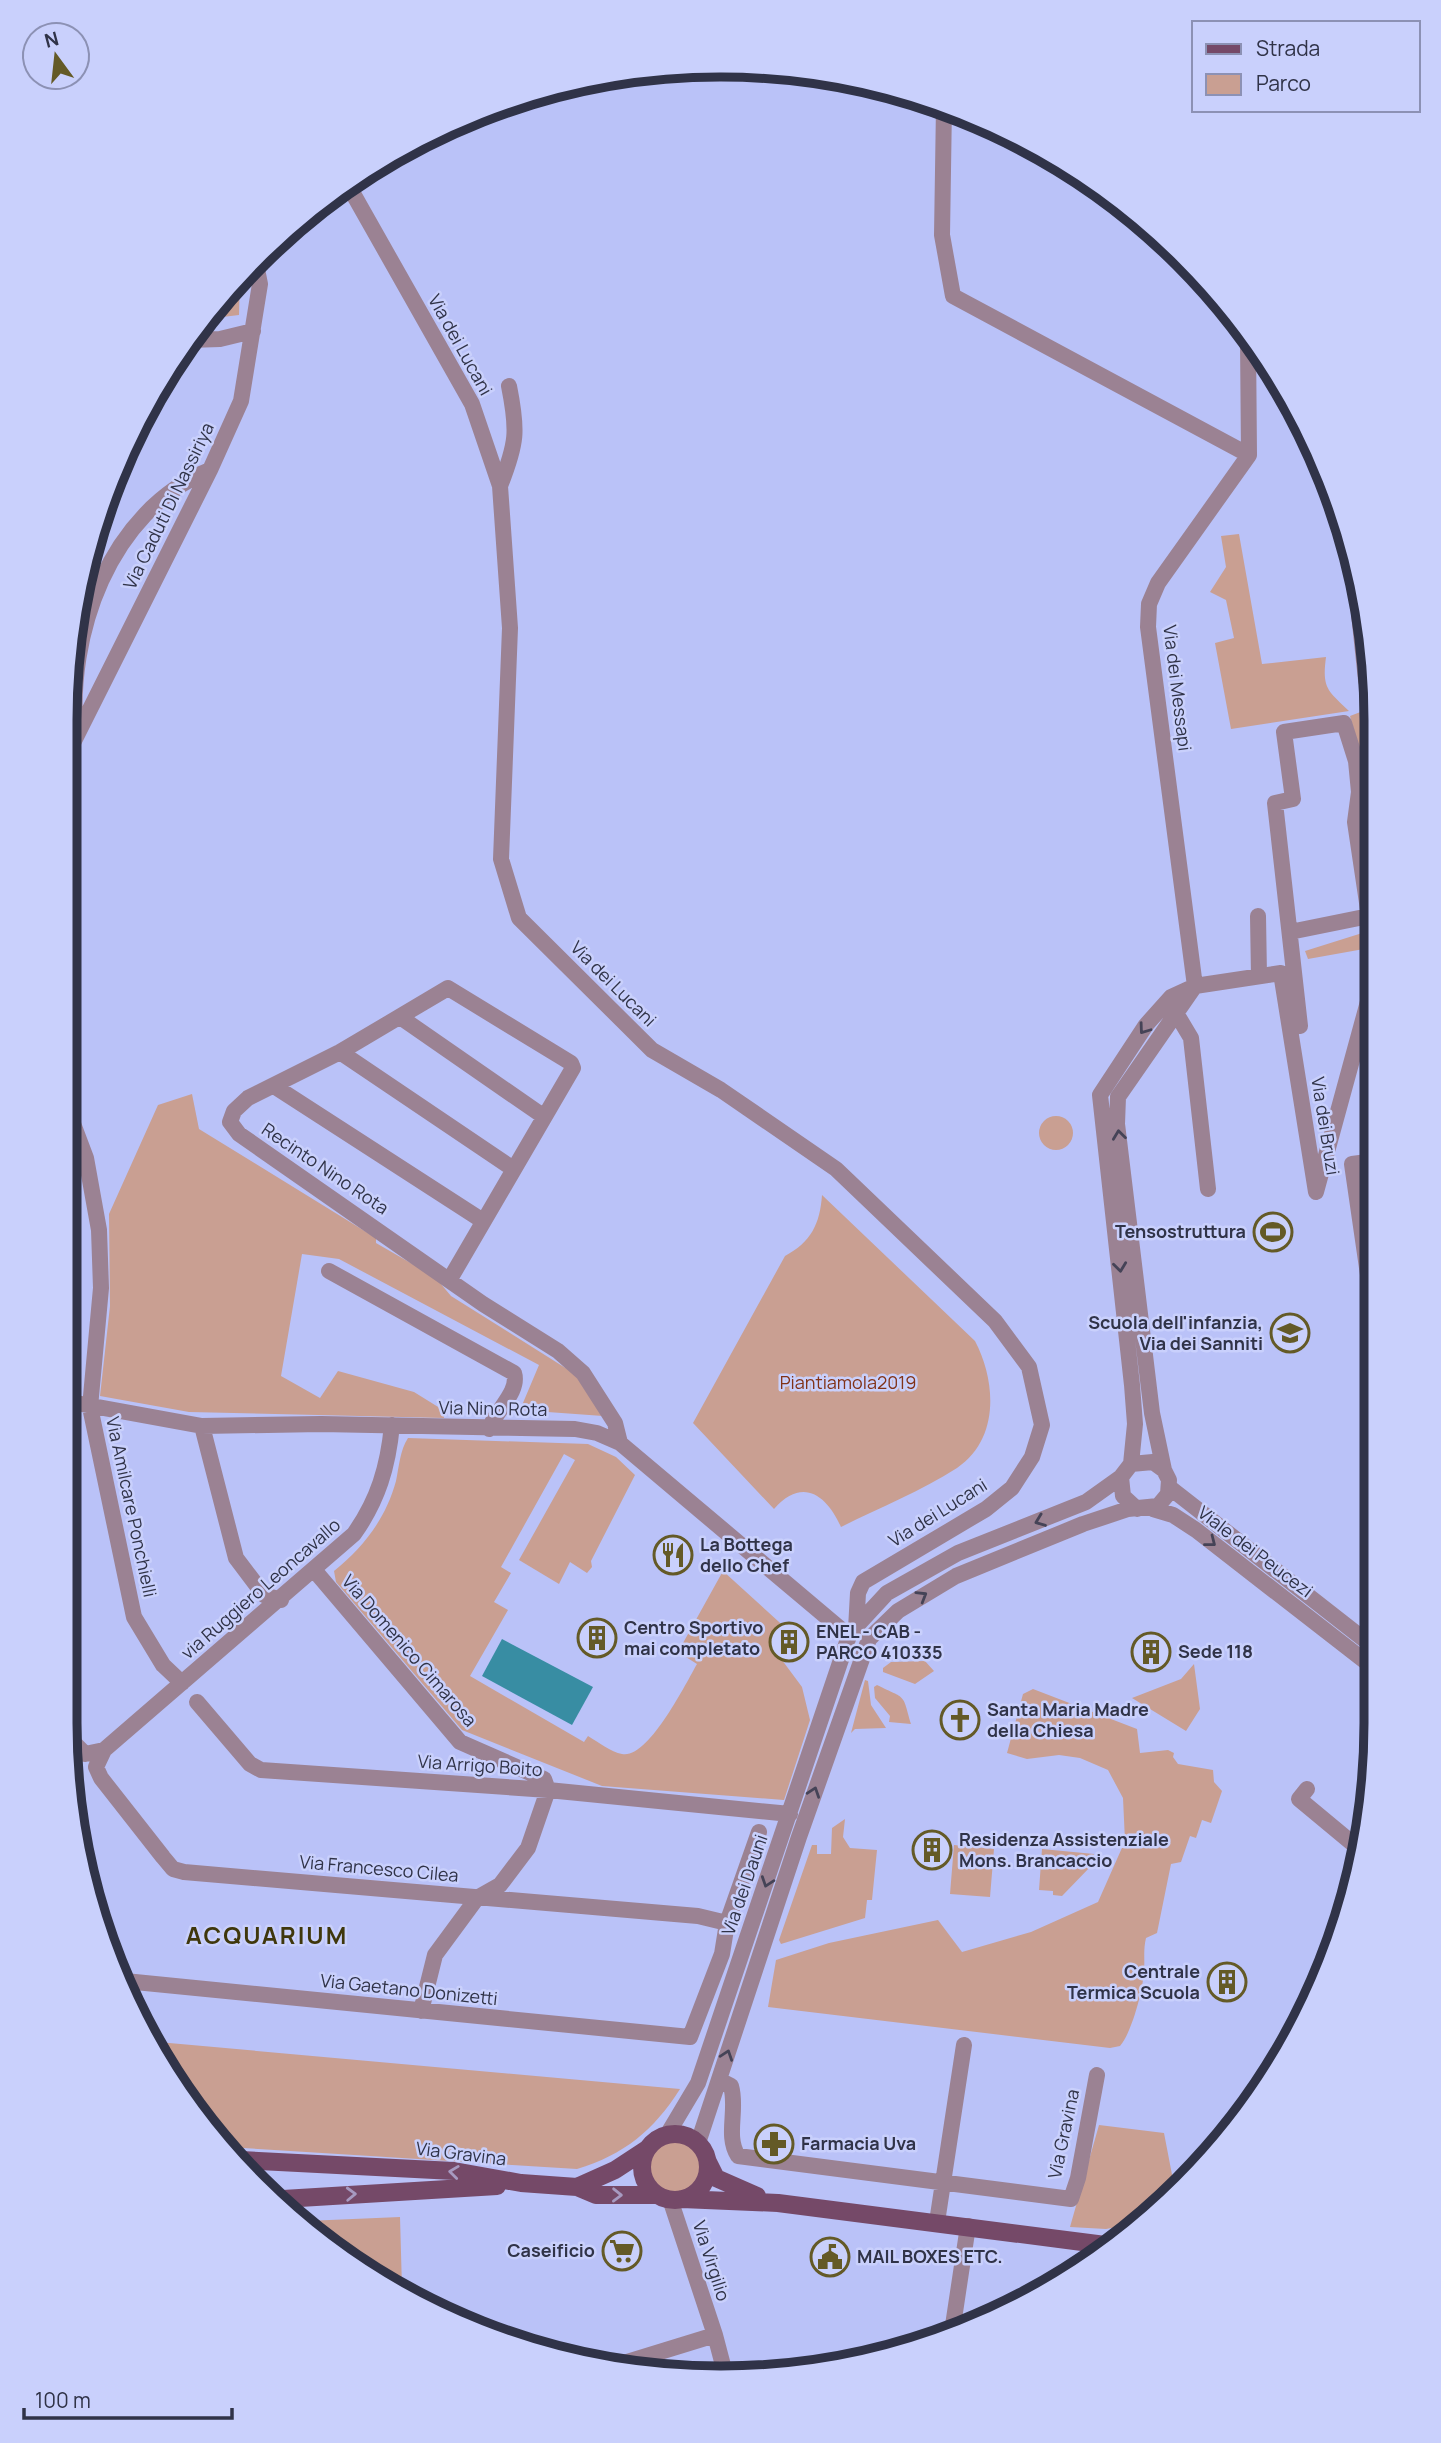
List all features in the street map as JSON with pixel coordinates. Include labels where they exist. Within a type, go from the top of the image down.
[{"type":"main road","points":[[577,2187],[615,2170],[667,2135],[689,2137],[698,2143],[716,2178],[725,2185],[773,2202]]},
{"type":"main road","points":[[647,2149],[643,2159],[645,2179],[670,2198],[692,2196],[705,2181],[708,2162]]},
{"type":"main road","name":"Via Gravina","points":[[249,2160],[454,2171],[521,2183]]},
{"type":"main road","points":[[521,2183],[577,2187],[596,2195],[773,2202],[1097,2244]]},
{"type":"main road","name":"Via Gravina","points":[[288,2199],[521,2183]]},
{"type":"street","points":[[944,117],[942,235],[953,296],[1249,455],[1248,352]]},
{"type":"street","name":"Via dei Lucani","points":[[352,193],[472,404],[500,486],[510,628],[501,859],[519,918],[652,1049],[720,1090],[836,1169],[995,1321],[1029,1367],[1042,1425],[1032,1457],[1012,1488],[986,1509],[863,1582],[858,1593]]},
{"type":"street","name":"Via Caduti Di Nassiriya","points":[[77,734],[210,470],[241,401],[260,284],[258,273]]},
{"type":"street","points":[[202,340],[220,339],[253,331]]},
{"type":"street","points":[[500,486],[515,449],[516,420],[509,386]]},
{"type":"street","name":"Via dei Messapi","points":[[1195,986],[1147,627],[1149,604],[1158,583],[1249,455]]},
{"type":"street","points":[[85,623],[112,559],[153,508],[175,489],[210,470]]},
{"type":"street","points":[[1316,1192],[1275,803],[1293,799],[1284,732],[1344,723],[1356,761],[1359,792],[1355,822],[1364,882]]},
{"type":"street","points":[[1140,1384],[1131,1464],[1121,1478],[1123,1496],[1145,1509],[1164,1501],[1170,1487],[1140,1384],[1114,1162],[1100,1095],[1146,1025],[1171,997],[1195,986],[1259,976],[1258,916]]},
{"type":"street","points":[[1290,932],[1364,917]]},
{"type":"street","name":"Via dei Bruzi","points":[[1259,976],[1281,973],[1316,1192]]},
{"type":"street","points":[[1114,1162],[1118,1097],[1195,986]]},
{"type":"street","name":"Recinto Nino Rota","points":[[450,1279],[512,1168],[570,1074],[571,1063],[448,988],[340,1052],[248,1098],[234,1111],[230,1122],[239,1134],[483,1304],[558,1351],[583,1373],[615,1423],[620,1443]]},
{"type":"street","points":[[1175,1013],[1191,1038],[1208,1189]]},
{"type":"street","name":"Via dei Bruzi","points":[[1316,1192],[1364,1016]]},
{"type":"street","points":[[400,1017],[543,1116]]},
{"type":"street","points":[[340,1052],[512,1168]]},
{"type":"street","points":[[274,1086],[483,1221]]},
{"type":"street","points":[[77,1135],[86,1158],[99,1230],[101,1288],[90,1407]]},
{"type":"street","points":[[1364,1162],[1352,1164],[1364,1217]]},
{"type":"street","points":[[329,1271],[514,1373],[516,1380],[512,1391],[489,1429]]},
{"type":"street","name":"Via Nino Rota","points":[[77,1404],[202,1426],[392,1425],[575,1429],[597,1433],[620,1443],[858,1638]]},
{"type":"street","name":"Via Amilcare Ponchielli","points":[[90,1407],[134,1617],[163,1665],[182,1683]]},
{"type":"street","name":"via Ruggiero Leoncavallo","points":[[104,1750],[315,1571],[354,1534],[373,1508],[389,1456],[392,1425]]},
{"type":"street","points":[[202,1426],[236,1558],[264,1595],[281,1600]]},
{"type":"street","points":[[1131,1464],[1146,1460],[1164,1470]]},
{"type":"street","name":"Via dei Dauni","points":[[698,2143],[791,1835],[790,1814],[858,1638],[877,1604],[887,1593],[958,1553],[1066,1512],[1103,1493],[1121,1478]]},
{"type":"street","name":"Viale dei Peucezi","points":[[1170,1487],[1334,1627],[1364,1658]]},
{"type":"street","name":"Via dei Dauni","points":[[667,2135],[698,2083],[791,1835],[858,1638],[956,1576],[1128,1509],[1145,1509]]},
{"type":"street","name":"Viale dei Peucezi","points":[[1145,1509],[1173,1515],[1334,1627],[1364,1642]]},
{"type":"street","points":[[1066,1512],[1072,1529]]},
{"type":"street","name":"Via Domenico Cimarosa","points":[[315,1571],[460,1742],[544,1779],[548,1790]]},
{"type":"street","points":[[858,1593],[863,1602],[877,1604]]},
{"type":"street","points":[[858,1593],[858,1638]]},
{"type":"street","name":"Via Arrigo Boito","points":[[197,1702],[250,1764],[261,1770],[548,1790],[790,1814]]},
{"type":"street","points":[[78,1747],[85,1754],[104,1750]]},
{"type":"street","name":"Via Francesco Cilea","points":[[104,1750],[96,1767],[97,1772],[173,1869],[698,1916],[727,1923]]},
{"type":"street","points":[[1307,1789],[1300,1798],[1353,1843]]},
{"type":"street","points":[[421,2011],[435,1955],[477,1898],[500,1885],[528,1849],[548,1790]]},
{"type":"street","points":[[727,1923],[759,1832]]},
{"type":"street","name":"Via Gaetano Donizetti","points":[[132,1982],[690,2037],[722,1954],[727,1923]]},
{"type":"street","points":[[937,2222],[964,2045]]},
{"type":"street","name":"Via Gravina","points":[[719,2080],[731,2086],[735,2098],[732,2139],[738,2156],[1071,2199],[1078,2178],[1097,2075]]},
{"type":"street","name":"Via Virgilio","points":[[670,2198],[715,2335],[722,2366]]},
{"type":"street","points":[[954,2322],[968,2226]]},
{"type":"street","points":[[635,2360],[715,2335]]},
{"type":"green space","points":[[240,293],[239,315],[220,317]]},
{"type":"green space","points":[[1239,534],[1262,664],[1326,657],[1325,676],[1328,688],[1349,711],[1231,729],[1215,643],[1234,638],[1226,600],[1210,592],[1226,567],[1221,536]]},
{"type":"green space","points":[[1363,711],[1364,713],[1364,766],[1350,716]]},
{"type":"green space","points":[[1364,932],[1364,949],[1308,959],[1305,951]]},
{"type":"green space","points":[[192,1094],[199,1129],[376,1238],[376,1243],[435,1277],[451,1296],[575,1374],[603,1416],[520,1410],[539,1365],[339,1259],[302,1254],[281,1376],[320,1398],[338,1371],[414,1392],[443,1410],[444,1418],[189,1412],[100,1396],[110,1306],[109,1214],[158,1105]]},
{"type":"green space","points":[[1056,1116],[1068,1121],[1073,1133],[1068,1145],[1056,1150],[1044,1145],[1039,1133],[1044,1121]]},
{"type":"green space","points":[[1361,1170],[1364,1170],[1364,1198]]},
{"type":"green space","name":"Piantiamola2019","points":[[822,1195],[975,1341],[982,1357],[990,1391],[987,1426],[981,1442],[971,1456],[957,1468],[929,1484],[841,1527],[829,1506],[813,1494],[795,1494],[774,1509],[693,1423],[785,1256],[801,1245],[812,1231],[819,1215]]},
{"type":"green space","points":[[408,1438],[588,1444],[616,1457],[635,1475],[591,1561],[592,1567],[587,1573],[570,1562],[559,1584],[519,1560],[575,1460],[564,1454],[501,1567],[511,1573],[494,1602],[508,1610],[470,1676],[584,1742],[588,1736],[618,1753],[632,1753],[643,1745],[665,1718],[697,1664],[678,1652],[723,1571],[790,1632],[782,1640],[785,1644],[779,1656],[802,1687],[810,1720],[784,1800],[602,1786],[462,1730],[336,1582],[334,1571],[364,1542],[392,1495],[401,1453]]},
{"type":"green space","points":[[925,1661],[934,1671],[915,1684],[883,1672],[883,1668],[891,1662]]},
{"type":"green space","points":[[1194,1664],[1200,1709],[1186,1731],[1132,1698],[1181,1679]]},
{"type":"green space","points":[[865,1680],[868,1681],[871,1705],[886,1728],[855,1729],[851,1733]]},
{"type":"green space","points":[[877,1685],[902,1698],[911,1724],[889,1722],[890,1716],[875,1698],[874,1687]]},
{"type":"green space","points":[[1033,1689],[1137,1729],[1140,1753],[1168,1750],[1174,1753],[1173,1757],[1178,1764],[1213,1770],[1214,1782],[1222,1791],[1211,1823],[1202,1820],[1196,1838],[1190,1836],[1181,1862],[1171,1864],[1157,1933],[1146,1938],[1143,1979],[1136,2010],[1129,2031],[1120,2046],[1110,2048],[768,2007],[776,1960],[829,1943],[938,1920],[962,1952],[1031,1932],[1098,1902],[1125,1841],[1123,1798],[1108,1770],[1080,1758],[1059,1755],[1027,1759],[1007,1753],[1023,1694]]},
{"type":"green space","points":[[845,1819],[843,1837],[850,1848],[877,1850],[872,1900],[867,1900],[865,1918],[781,1944],[779,1940],[812,1845],[817,1845],[817,1854],[831,1854],[832,1828]]},
{"type":"green space","points":[[954,1845],[994,1849],[990,1897],[950,1894]]},
{"type":"green space","points":[[1042,1849],[1094,1854],[1093,1864],[1062,1896],[1053,1895],[1053,1891],[1039,1890]]},
{"type":"green space","points":[[162,2042],[680,2089],[660,2117],[636,2139],[609,2156],[577,2169],[238,2148],[185,2080]]},
{"type":"green space","points":[[1099,2125],[1164,2133],[1173,2181],[1120,2226],[1106,2229],[1070,2227]]},
{"type":"green space","points":[[675,2141],[694,2148],[701,2167],[694,2186],[675,2193],[656,2186],[649,2167],[656,2148]]},
{"type":"green space","points":[[400,2217],[402,2282],[363,2258],[314,2221]]},
{"type":"water","points":[[502,1639],[593,1687],[572,1725],[482,1676]]},
{"type":"place","name":"Tensostruttura","points":[[1273,1232]]},
{"type":"place","name":"Scuola dell'infanzia, Via dei Sanniti","points":[[1290,1333]]},
{"type":"place","name":"La Bottega dello Chef","points":[[673,1555]]},
{"type":"place","name":"Centro Sportivo mai completato","points":[[597,1638]]},
{"type":"place","name":"ENEL - CAB - PARCO 410335","points":[[789,1642]]},
{"type":"place","name":"Sede 118","points":[[1151,1652]]},
{"type":"place","name":"Santa Maria Madre della Chiesa","points":[[960,1720]]},
{"type":"place","name":"Residenza Assistenziale Mons. Brancaccio","points":[[932,1850]]},
{"type":"place","name":"Centrale Termica Scuola","points":[[1227,1982]]},
{"type":"place","name":"Farmacia Uva","points":[[774,2144]]},
{"type":"place","name":"Caseificio","points":[[622,2251]]},
{"type":"place","name":"MAIL BOXES ETC.","points":[[830,2257]]},
{"type":"district","name":"ACQUARIUM","points":[[267,1936]]}]
